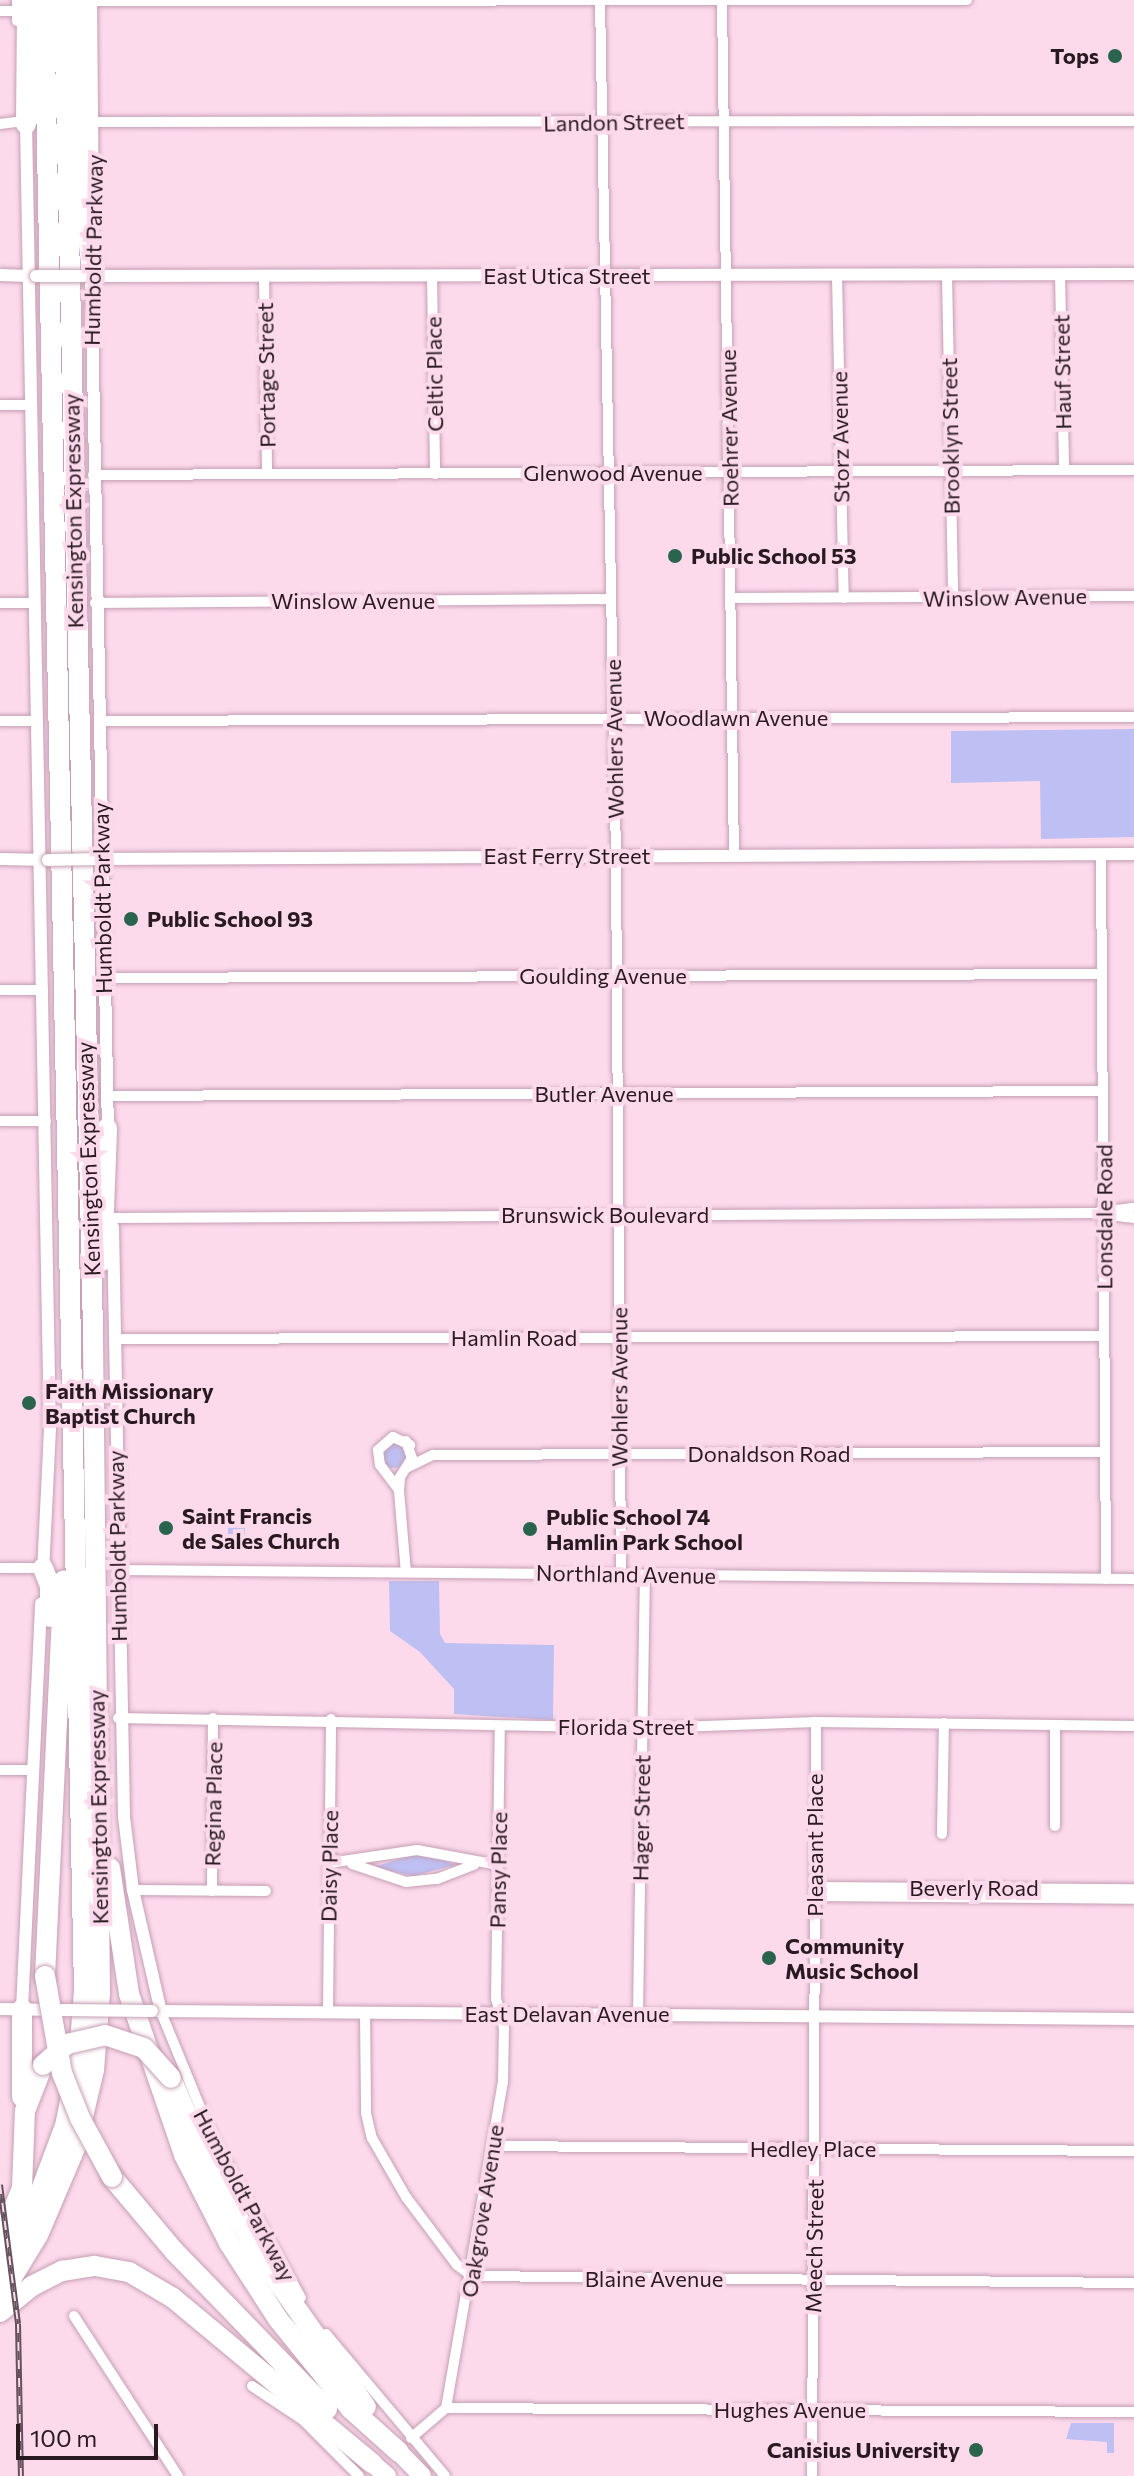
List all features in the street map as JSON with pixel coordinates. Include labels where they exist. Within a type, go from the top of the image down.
[{"type":"highway","name":"Kensington Expressway","points":[[0,2268],[54,2160],[74,2088],[83,2026],[44,0]]},
{"type":"highway","name":"Kensington Expressway","points":[[0,2297],[57,2195],[87,2106],[100,2005],[93,1332],[64,0]]},
{"type":"highway","points":[[81,0],[88,271]]},
{"type":"highway","points":[[20,4],[26,124]]},
{"type":"highway","points":[[93,1332],[105,1224],[107,1128]]},
{"type":"highway","points":[[73,1513],[66,1539],[52,1761],[45,1976],[62,2073],[83,2126],[112,2177],[174,2251],[365,2448],[373,2472]]},
{"type":"highway","points":[[43,1568],[50,1586],[52,1761]]},
{"type":"highway","points":[[100,1808],[129,1994],[184,2155],[229,2243],[278,2319],[351,2409],[405,2445]]},
{"type":"highway","points":[[0,2242],[24,2181],[22,2009]]},
{"type":"highway","points":[[25,2111],[43,2065],[76,2040],[116,2036],[152,2054],[171,2078],[207,2161],[258,2254],[323,2352],[405,2445],[422,2476]]},
{"type":"highway","points":[[0,2312],[32,2286],[62,2271],[95,2266],[129,2272],[173,2298],[373,2472]]},
{"type":"street","name":"Humboldt Parkway","points":[[92,0],[95,122],[88,271],[99,721],[98,859],[115,1339],[118,1718],[133,1890],[157,2012],[257,2227],[314,2319],[405,2445],[445,2476]]},
{"type":"street","points":[[92,0],[967,0]]},
{"type":"street","name":"Wohlers Avenue","points":[[600,0],[616,856],[621,1574]]},
{"type":"street","name":"Roehrer Avenue","points":[[722,0],[734,856]]},
{"type":"street","points":[[0,11],[20,4]]},
{"type":"street","name":"Landon Street","points":[[95,122],[1134,121]]},
{"type":"street","points":[[0,124],[26,124],[32,276],[38,721],[45,860],[43,990],[50,1429],[31,1770],[22,2009]]},
{"type":"street","name":"East Utica Street","points":[[0,275],[32,276],[88,271],[605,277],[1134,274]]},
{"type":"street","name":"Hauf Street","points":[[1060,274],[1064,470]]},
{"type":"street","name":"Portage Street","points":[[264,275],[267,474]]},
{"type":"street","name":"Celtic Place","points":[[432,275],[435,474]]},
{"type":"street","name":"Brooklyn Street","points":[[947,275],[953,597]]},
{"type":"street","name":"Storz Avenue","points":[[837,276],[844,598]]},
{"type":"street","points":[[0,405],[32,405]]},
{"type":"street","name":"Glenwood Avenue","points":[[93,475],[1134,470]]},
{"type":"street","name":"Winslow Avenue","points":[[731,598],[1134,596]]},
{"type":"street","name":"Winslow Avenue","points":[[95,603],[611,599]]},
{"type":"street","points":[[0,603],[35,603]]},
{"type":"street","name":"Woodlawn Avenue","points":[[99,721],[1134,717]]},
{"type":"street","points":[[0,721],[38,721]]},
{"type":"street","name":"East Ferry Street","points":[[0,859],[1134,854]]},
{"type":"street","name":"Lonsdale Road","points":[[1101,855],[1106,1579]]},
{"type":"street","name":"Goulding Avenue","points":[[104,978],[1101,974]]},
{"type":"street","points":[[0,990],[43,990]]},
{"type":"street","name":"Butler Avenue","points":[[106,1096],[1102,1091]]},
{"type":"street","points":[[0,1121],[46,1121]]},
{"type":"street","name":"Brunswick Boulevard","points":[[112,1218],[1102,1213],[1134,1208]]},
{"type":"street","name":"Brunswick Boulevard","points":[[1102,1213],[1134,1218]]},
{"type":"street","name":"Hamlin Road","points":[[115,1339],[1104,1336]]},
{"type":"street","points":[[399,1491],[380,1465],[378,1450],[384,1441],[406,1441],[412,1454],[399,1491],[406,1572]]},
{"type":"street","name":"Donaldson Road","points":[[406,1441],[433,1455]]},
{"type":"street","name":"Donaldson Road","points":[[407,1468],[433,1455],[1105,1452]]},
{"type":"street","points":[[380,1465],[392,1472],[407,1468]]},
{"type":"street","points":[[0,1568],[43,1568]]},
{"type":"street","name":"Northland Avenue","points":[[117,1570],[1134,1579]]},
{"type":"street","name":"Hager Street","points":[[638,2014],[645,1575]]},
{"type":"street","name":"Florida Street","points":[[118,1718],[331,1719],[500,1726],[642,1727],[816,1722],[1134,1726]]},
{"type":"street","name":"Regina Place","points":[[212,1891],[213,1718]]},
{"type":"street","name":"Daisy Place","points":[[328,2012],[331,1719]]},
{"type":"street","name":"Pleasant Place","points":[[816,1722],[816,2016]]},
{"type":"street","points":[[942,1834],[944,1723]]},
{"type":"street","name":"Pansy Place","points":[[500,1726],[500,2013]]},
{"type":"street","points":[[1055,1726],[1055,1826]]},
{"type":"street","points":[[0,1770],[31,1770]]},
{"type":"street","points":[[352,1864],[397,1850],[417,1850],[476,1865],[498,1865]]},
{"type":"street","points":[[329,1863],[352,1864],[406,1882],[437,1879],[476,1865]]},
{"type":"street","name":"Beverly Road","points":[[815,1892],[987,1893],[1134,1889]]},
{"type":"street","points":[[133,1890],[266,1891]]},
{"type":"street","name":"Beverly Road","points":[[987,1893],[1134,1899]]},
{"type":"street","name":"East Delavan Avenue","points":[[0,2009],[1134,2019]]},
{"type":"street","points":[[365,2012],[366,2113],[372,2138],[406,2197],[457,2265],[472,2276]]},
{"type":"street","name":"Oakgrove Avenue","points":[[446,2408],[472,2276],[503,2083],[500,2013]]},
{"type":"street","name":"Meech Street","points":[[812,2476],[816,2016]]},
{"type":"street","name":"Hedley Place","points":[[493,2146],[1134,2151]]},
{"type":"street","name":"Blaine Avenue","points":[[472,2276],[1134,2283]]},
{"type":"street","points":[[74,2316],[178,2476]]},
{"type":"street","points":[[252,2386],[373,2472]]},
{"type":"street","points":[[405,2445],[446,2408]]},
{"type":"street","name":"Hughes Avenue","points":[[446,2408],[1134,2412]]},
{"type":"shaded area","points":[[1134,729],[1134,837],[1041,839],[1040,781],[951,783],[951,731]]},
{"type":"shaded area","points":[[394,1444],[405,1451],[406,1456],[399,1467],[394,1468],[383,1461],[382,1456],[389,1445]]},
{"type":"shaded area","points":[[228,1510],[245,1510],[245,1546],[228,1546]]},
{"type":"shaded area","points":[[389,1581],[439,1581],[440,1634],[445,1643],[554,1645],[553,1720],[454,1714],[454,1689],[420,1652],[390,1631]]},
{"type":"shaded area","points":[[412,1855],[441,1859],[455,1865],[413,1876],[374,1867]]},
{"type":"shaded area","points":[[1071,2423],[1114,2423],[1114,2453],[1107,2453],[1107,2442],[1066,2439]]},
{"type":"railway","points":[[0,2185],[18,2324],[21,2476]]},
{"type":"place","name":"Tops","points":[[1115,56]]},
{"type":"place","name":"Public School 53","points":[[675,556]]},
{"type":"place","name":"Public School 93","points":[[131,919]]},
{"type":"place","name":"Faith Missionary Baptist Church","points":[[29,1403]]},
{"type":"place","name":"Saint Francis de Sales Church","points":[[166,1528]]},
{"type":"place","name":"Public School 74 Hamlin Park School","points":[[530,1529]]},
{"type":"place","name":"Community Music School","points":[[769,1958]]},
{"type":"place","name":"Canisius University","points":[[976,2450]]}]
